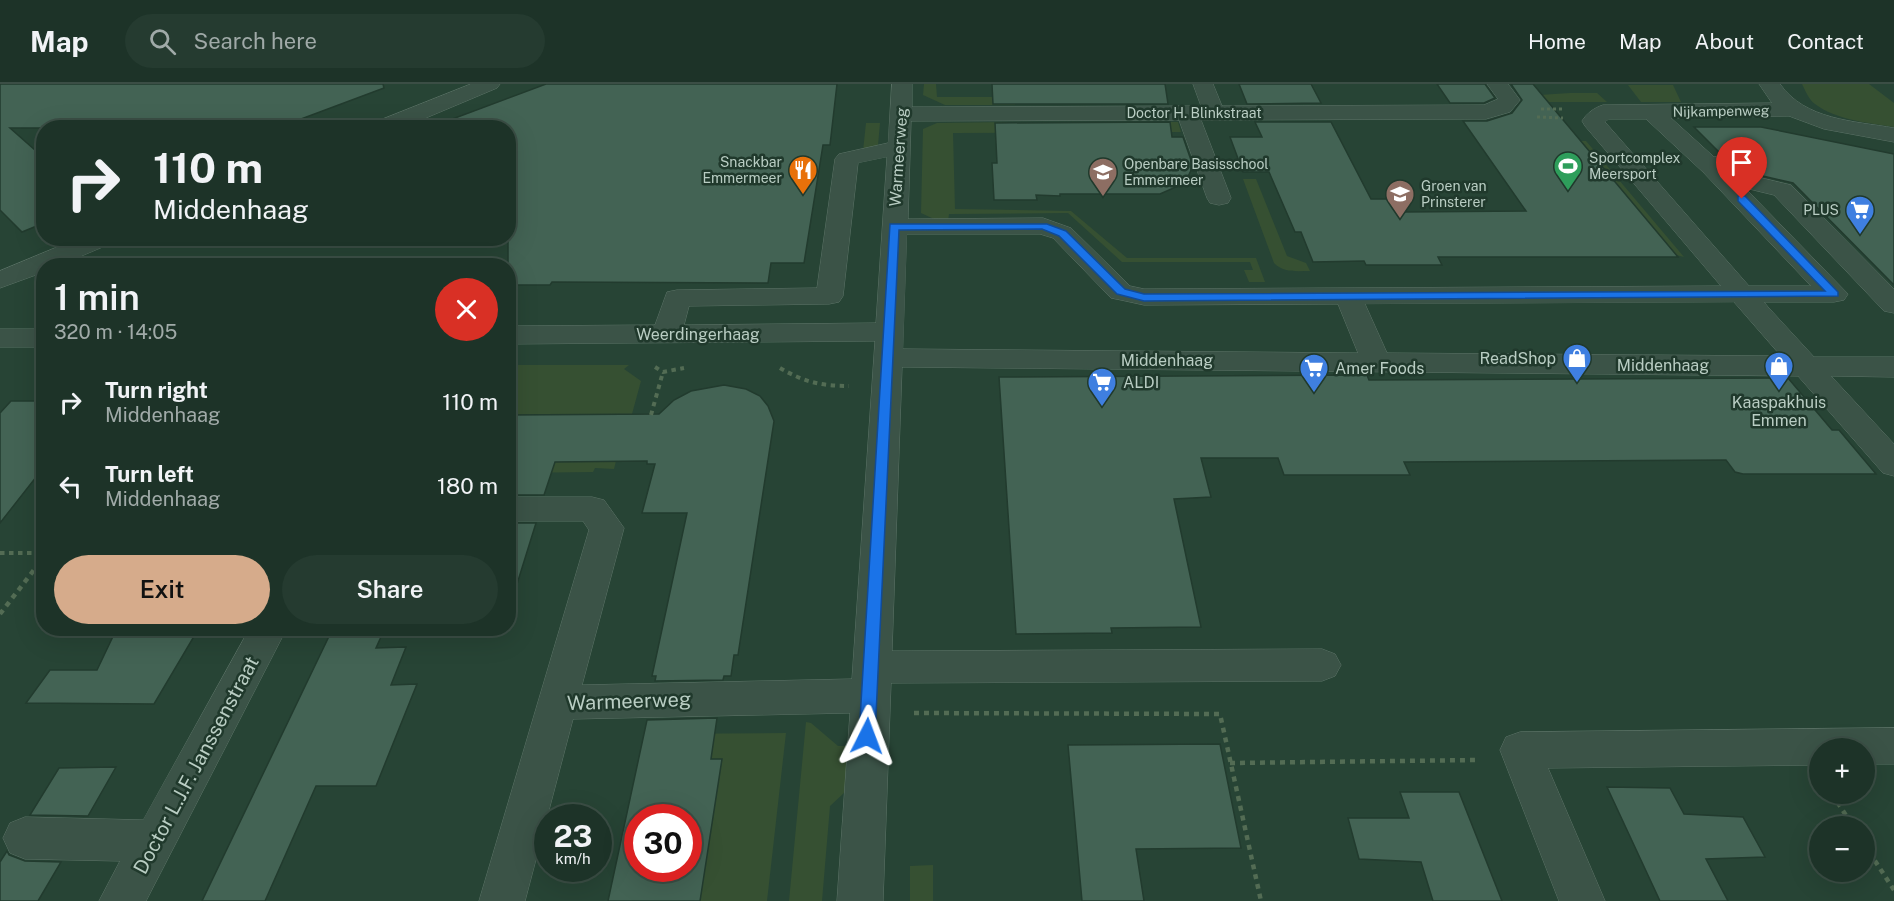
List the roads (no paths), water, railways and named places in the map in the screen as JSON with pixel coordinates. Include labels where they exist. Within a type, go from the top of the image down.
[{"type":"street","points":[[401,120],[490,84]]},
{"type":"street","name":"Warmeerweg","points":[[860,901],[902,84]]},
{"type":"street","points":[[1203,84],[1214,113]]},
{"type":"street","name":"Doctor H. Blinkstraat","points":[[902,114],[1494,110],[1509,100],[1497,84]]},
{"type":"street","name":"Nijkampenweg","points":[[1769,84],[1775,95],[1791,109]]},
{"type":"street","name":"Nijkampenweg","points":[[1652,112],[1791,109],[1832,123],[1894,135]]},
{"type":"street","points":[[894,227],[1043,226],[1062,233],[1121,292],[1144,297],[1742,294],[1834,294],[1711,167],[1652,112],[1603,112],[1593,121],[1742,294],[1894,465]]},
{"type":"street","points":[[1188,113],[1219,198]]},
{"type":"street","points":[[1674,132],[1690,132],[1741,180],[1782,190],[1894,305]]},
{"type":"street","points":[[654,350],[677,297],[829,296],[847,159],[898,147]]},
{"type":"street","points":[[54,258],[83,246]]},
{"type":"street","points":[[0,280],[36,265]]},
{"type":"street","points":[[1348,296],[1376,362]]},
{"type":"street","name":"Weerdingerhaag","points":[[516,336],[654,350],[887,345]]},
{"type":"street","points":[[0,338],[36,338]]},
{"type":"street","name":"Middenhaag","points":[[887,345],[1376,362],[1894,367]]},
{"type":"street","points":[[516,509],[592,508],[607,528],[558,702]]},
{"type":"street","name":"Doctor L.J.F. Janssenstraat","points":[[122,901],[265,636]]},
{"type":"street","points":[[870,692],[1322,665]]},
{"type":"street","name":"Warmeerweg","points":[[502,901],[558,702],[870,692]]},
{"type":"street","points":[[1582,901],[1520,750],[1894,746]]},
{"type":"street","points":[[25,837],[154,841]]},
{"type":"place","name":"Sportcomplex Meersport","points":[[1568,192]]},
{"type":"place","name":"Snackbar Emmermeer","points":[[803,196]]},
{"type":"place","name":"Openbare Basisschool Emmermeer","points":[[1103,198]]},
{"type":"place","name":"Groen van Prinsterer","points":[[1400,220]]},
{"type":"place","name":"PLUS","points":[[1860,236]]},
{"type":"place","name":"ReadShop","points":[[1577,384]]},
{"type":"place","name":"Kaaspakhuis Emmen","points":[[1779,392]]},
{"type":"place","name":"Amer Foods","points":[[1314,394]]},
{"type":"place","name":"ALDI","points":[[1102,408]]}]
